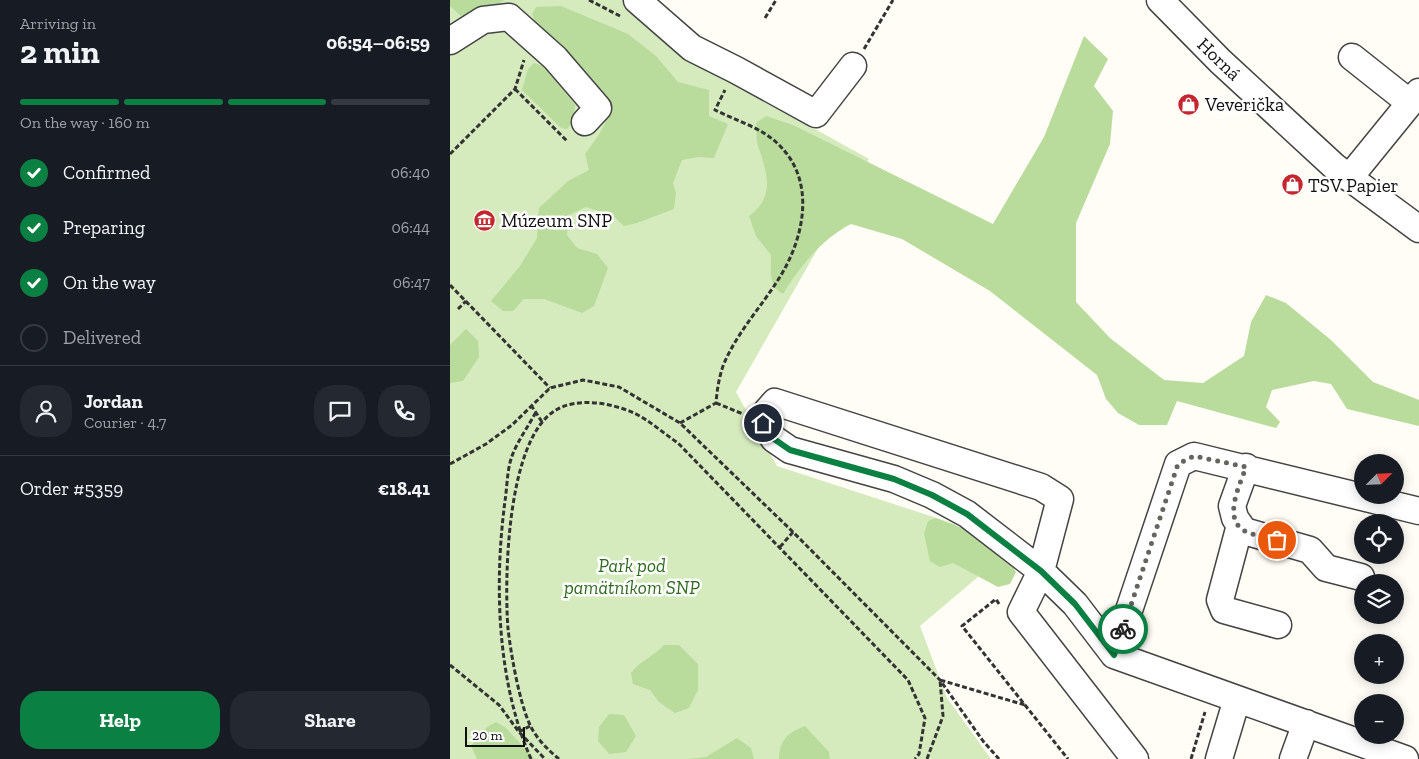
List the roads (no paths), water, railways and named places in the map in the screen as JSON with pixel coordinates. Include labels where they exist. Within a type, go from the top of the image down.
[{"type":"street","points":[[637,0],[692,48],[816,114],[853,66]]},
{"type":"street","name":"Horná","points":[[1160,0],[1220,61],[1350,178],[1419,229]]},
{"type":"street","points":[[450,40],[483,20],[509,17],[555,58],[598,108],[585,122]]},
{"type":"street","points":[[1350,178],[1414,98],[1352,57]]},
{"type":"street","points":[[1135,759],[1021,612],[1041,571],[1060,499],[1041,487],[774,402],[767,412],[763,423],[774,439],[790,450],[894,479],[932,495],[967,514],[1041,571],[1075,604],[1114,655],[1406,759]]},
{"type":"street","points":[[1114,655],[1178,464],[1194,456],[1246,467],[1419,511]]},
{"type":"street","points":[[1246,467],[1232,506],[1235,518],[1244,531],[1310,550],[1326,568],[1354,575]]},
{"type":"street","points":[[1240,525],[1220,600],[1224,610],[1278,625]]},
{"type":"street","points":[[1219,759],[1237,699]]},
{"type":"street","points":[[1293,759],[1306,723]]},
{"type":"place","name":"Veverička","points":[[1189,104]]},
{"type":"place","name":"TSV Papier","points":[[1292,185]]},
{"type":"place","name":"Múzeum SNP","points":[[485,220]]},
{"type":"park label","name":"Park pod pamätníkom SNP","points":[[632,576]]}]
